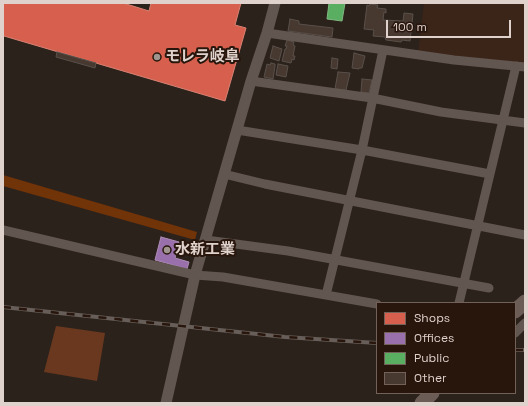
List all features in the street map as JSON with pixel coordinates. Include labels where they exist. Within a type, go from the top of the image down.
[{"type":"highway","points":[[516,310],[525,302]]},
{"type":"highway","points":[[422,403],[431,394]]},
{"type":"street","points":[[166,403],[195,275],[275,3]]},
{"type":"street","points":[[267,33],[454,60],[520,67],[503,120],[459,302]]},
{"type":"street","points":[[326,295],[362,150],[372,98],[384,50]]},
{"type":"street","points":[[251,81],[372,98],[441,112],[525,123]]},
{"type":"street","points":[[237,130],[362,150],[490,174]]},
{"type":"street","points":[[224,174],[265,184],[525,235]]},
{"type":"street","points":[[3,230],[195,275],[222,278],[376,304]]},
{"type":"street","points":[[206,240],[288,251],[334,260],[390,268],[489,288]]},
{"type":"street","points":[[516,332],[525,323]]},
{"type":"shaded area","points":[[424,3],[525,3],[525,65],[418,53]]},
{"type":"shaded area","points":[[3,175],[197,232],[195,240],[3,186]]},
{"type":"shaded area","points":[[56,326],[105,333],[97,381],[44,372]]},
{"type":"building: Shops","name":"モレラ岐阜","points":[[3,3],[123,3],[149,11],[151,3],[241,3],[235,25],[246,28],[225,101],[4,36],[3,38]]},
{"type":"building: Offices","name":"水新工業","points":[[161,237],[179,242],[175,258],[189,262],[187,269],[155,260]]},
{"type":"building: Public","points":[[329,3],[345,3],[342,21],[327,19]]},
{"type":"building: Other","points":[[370,4],[378,5],[377,8],[386,9],[383,20],[403,21],[404,13],[413,14],[410,41],[402,40],[401,42],[386,40],[385,37],[373,36],[374,30],[364,29],[367,5],[369,6]]},
{"type":"building: Other","points":[[290,19],[299,21],[299,24],[333,28],[332,37],[288,31]]},
{"type":"building: Other","points":[[287,40],[294,42],[293,45],[295,46],[293,56],[295,56],[291,63],[282,61],[287,46],[285,46]]},
{"type":"building: Other","points":[[273,46],[282,49],[279,61],[270,58]]},
{"type":"building: Other","points":[[57,52],[96,63],[95,68],[56,57]]},
{"type":"building: Other","points":[[354,53],[365,56],[362,68],[352,68]]},
{"type":"building: Other","points":[[332,58],[338,59],[337,69],[331,68]]},
{"type":"building: Other","points":[[271,63],[275,64],[273,79],[264,77],[267,64],[270,65]]},
{"type":"building: Other","points":[[278,64],[288,66],[286,77],[276,75]]},
{"type":"building: Other","points":[[338,72],[350,73],[346,90],[335,89]]},
{"type":"building: Other","points":[[362,79],[372,80],[369,93],[361,92]]},
{"type":"railway","points":[[3,307],[285,337],[376,343]]},
{"type":"railway","points":[[516,350],[525,350]]},
{"type":"place","name":"モレラ岐阜","points":[[157,57]]},
{"type":"place","name":"水新工業","points":[[167,250]]}]
